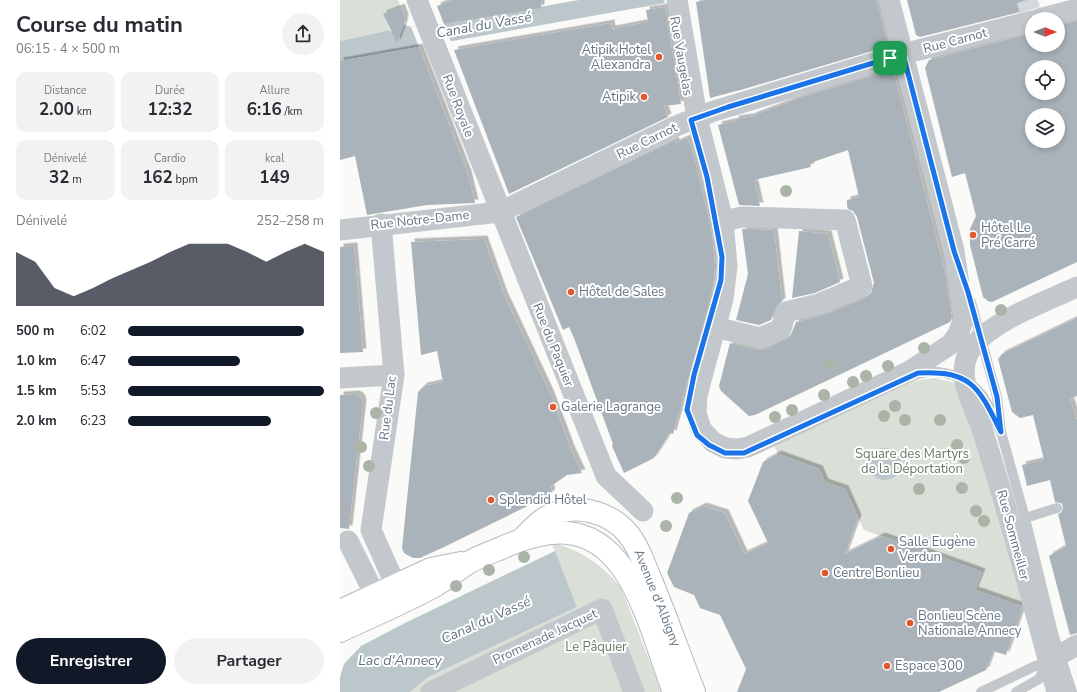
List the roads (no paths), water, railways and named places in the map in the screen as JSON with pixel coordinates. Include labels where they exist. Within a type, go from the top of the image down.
[{"type":"main road","name":"Avenue d'Albigny","points":[[524,537],[547,518],[556,513],[573,510],[589,511],[601,514],[623,528],[630,536],[643,561],[694,692]]},
{"type":"main road","name":"Avenue d'Albigny","points":[[524,537],[562,532],[577,534],[600,546],[615,559],[623,569],[637,595],[674,692]]},
{"type":"main road","points":[[340,631],[436,585],[470,562],[524,537]]},
{"type":"main road","points":[[340,611],[431,569],[470,562]]},
{"type":"street","name":"Rue Royale","points":[[417,0],[500,212]]},
{"type":"street","name":"Rue Vaugelas","points":[[677,0],[694,119],[723,221],[726,243],[726,283],[699,389],[696,413],[701,428],[713,442],[725,448],[737,449],[748,447],[774,436],[908,372],[975,328]]},
{"type":"street","name":"Rue Sommeiller","points":[[889,0],[975,328],[972,346],[967,356],[964,379],[1062,653],[1057,692]]},
{"type":"street","name":"Rue Carnot","points":[[1062,12],[1077,9]]},
{"type":"street","name":"Rue Carnot","points":[[500,212],[694,119],[903,54],[1025,20]]},
{"type":"street","name":"Rue Notre-Dame","points":[[340,230],[381,224],[500,212]]},
{"type":"street","name":"Rue du Paquier","points":[[500,212],[606,476],[643,511]]},
{"type":"street","points":[[715,327],[760,338],[781,329],[786,312],[818,304],[862,286],[845,220],[742,217],[723,221]]},
{"type":"street","name":"Rue du Lac","points":[[371,530],[394,375],[381,224]]},
{"type":"street","points":[[975,328],[1077,287]]},
{"type":"street","points":[[340,378],[394,375]]},
{"type":"street","points":[[374,595],[344,538],[371,530],[396,586]]},
{"type":"street","name":"Promenade Jacquet","points":[[431,692],[602,609],[634,692]]},
{"type":"lane","name":"Rue Vaugelas","points":[[671,0],[722,257],[721,280],[694,375],[687,410],[697,435],[716,450],[725,453],[744,453],[918,373]]},
{"type":"lane","name":"Rue Sommeiller","points":[[975,328],[997,397],[1001,432],[1072,692]]},
{"type":"lane","name":"Rue Sommeiller","points":[[918,373],[942,372],[964,379],[984,398],[1001,432]]},
{"type":"lane","points":[[1025,518],[1057,508]]},
{"type":"lane","points":[[981,692],[1062,653]]},
{"type":"lane","points":[[1016,692],[1039,679],[1062,653]]},
{"type":"water","name":"Canal du Vassé","points":[[579,0],[664,0],[665,3],[340,61],[340,41],[390,30],[391,32],[395,31],[398,33],[401,32],[401,27],[405,25],[411,27],[444,24]]},
{"type":"water","points":[[882,448],[888,448],[898,455],[901,464],[900,470],[894,477],[888,480],[882,480],[872,473],[869,467],[869,461],[876,451]]},
{"type":"water","name":"Lac d'Annecy","points":[[555,551],[577,607],[428,677],[410,692],[340,692],[340,677],[344,664],[361,646],[407,622]]},
{"type":"tunnel","points":[[1027,0],[1030,10]]},
{"type":"place","name":"Atipik Hotel Alexandra","points":[[659,57]]},
{"type":"place","name":"Atipik","points":[[644,97]]},
{"type":"place","name":"Hôtel Le Pré Carré","points":[[973,235]]},
{"type":"place","name":"Hôtel de Sales","points":[[571,292]]},
{"type":"place","name":"Galerie Lagrange","points":[[553,407]]},
{"type":"place","name":"Splendid Hôtel","points":[[491,500]]},
{"type":"place","name":"Salle Eugène Verdun","points":[[891,549]]},
{"type":"place","name":"Centre Bonlieu","points":[[825,573]]},
{"type":"place","name":"Bonlieu Scène Nationale Annecy","points":[[910,623]]},
{"type":"place","name":"Espace 300","points":[[887,666]]},
{"type":"park label","name":"Square des Martyrs de la Déportation","points":[[912,462]]},
{"type":"park label","name":"Le Pâquier","points":[[596,647]]}]
